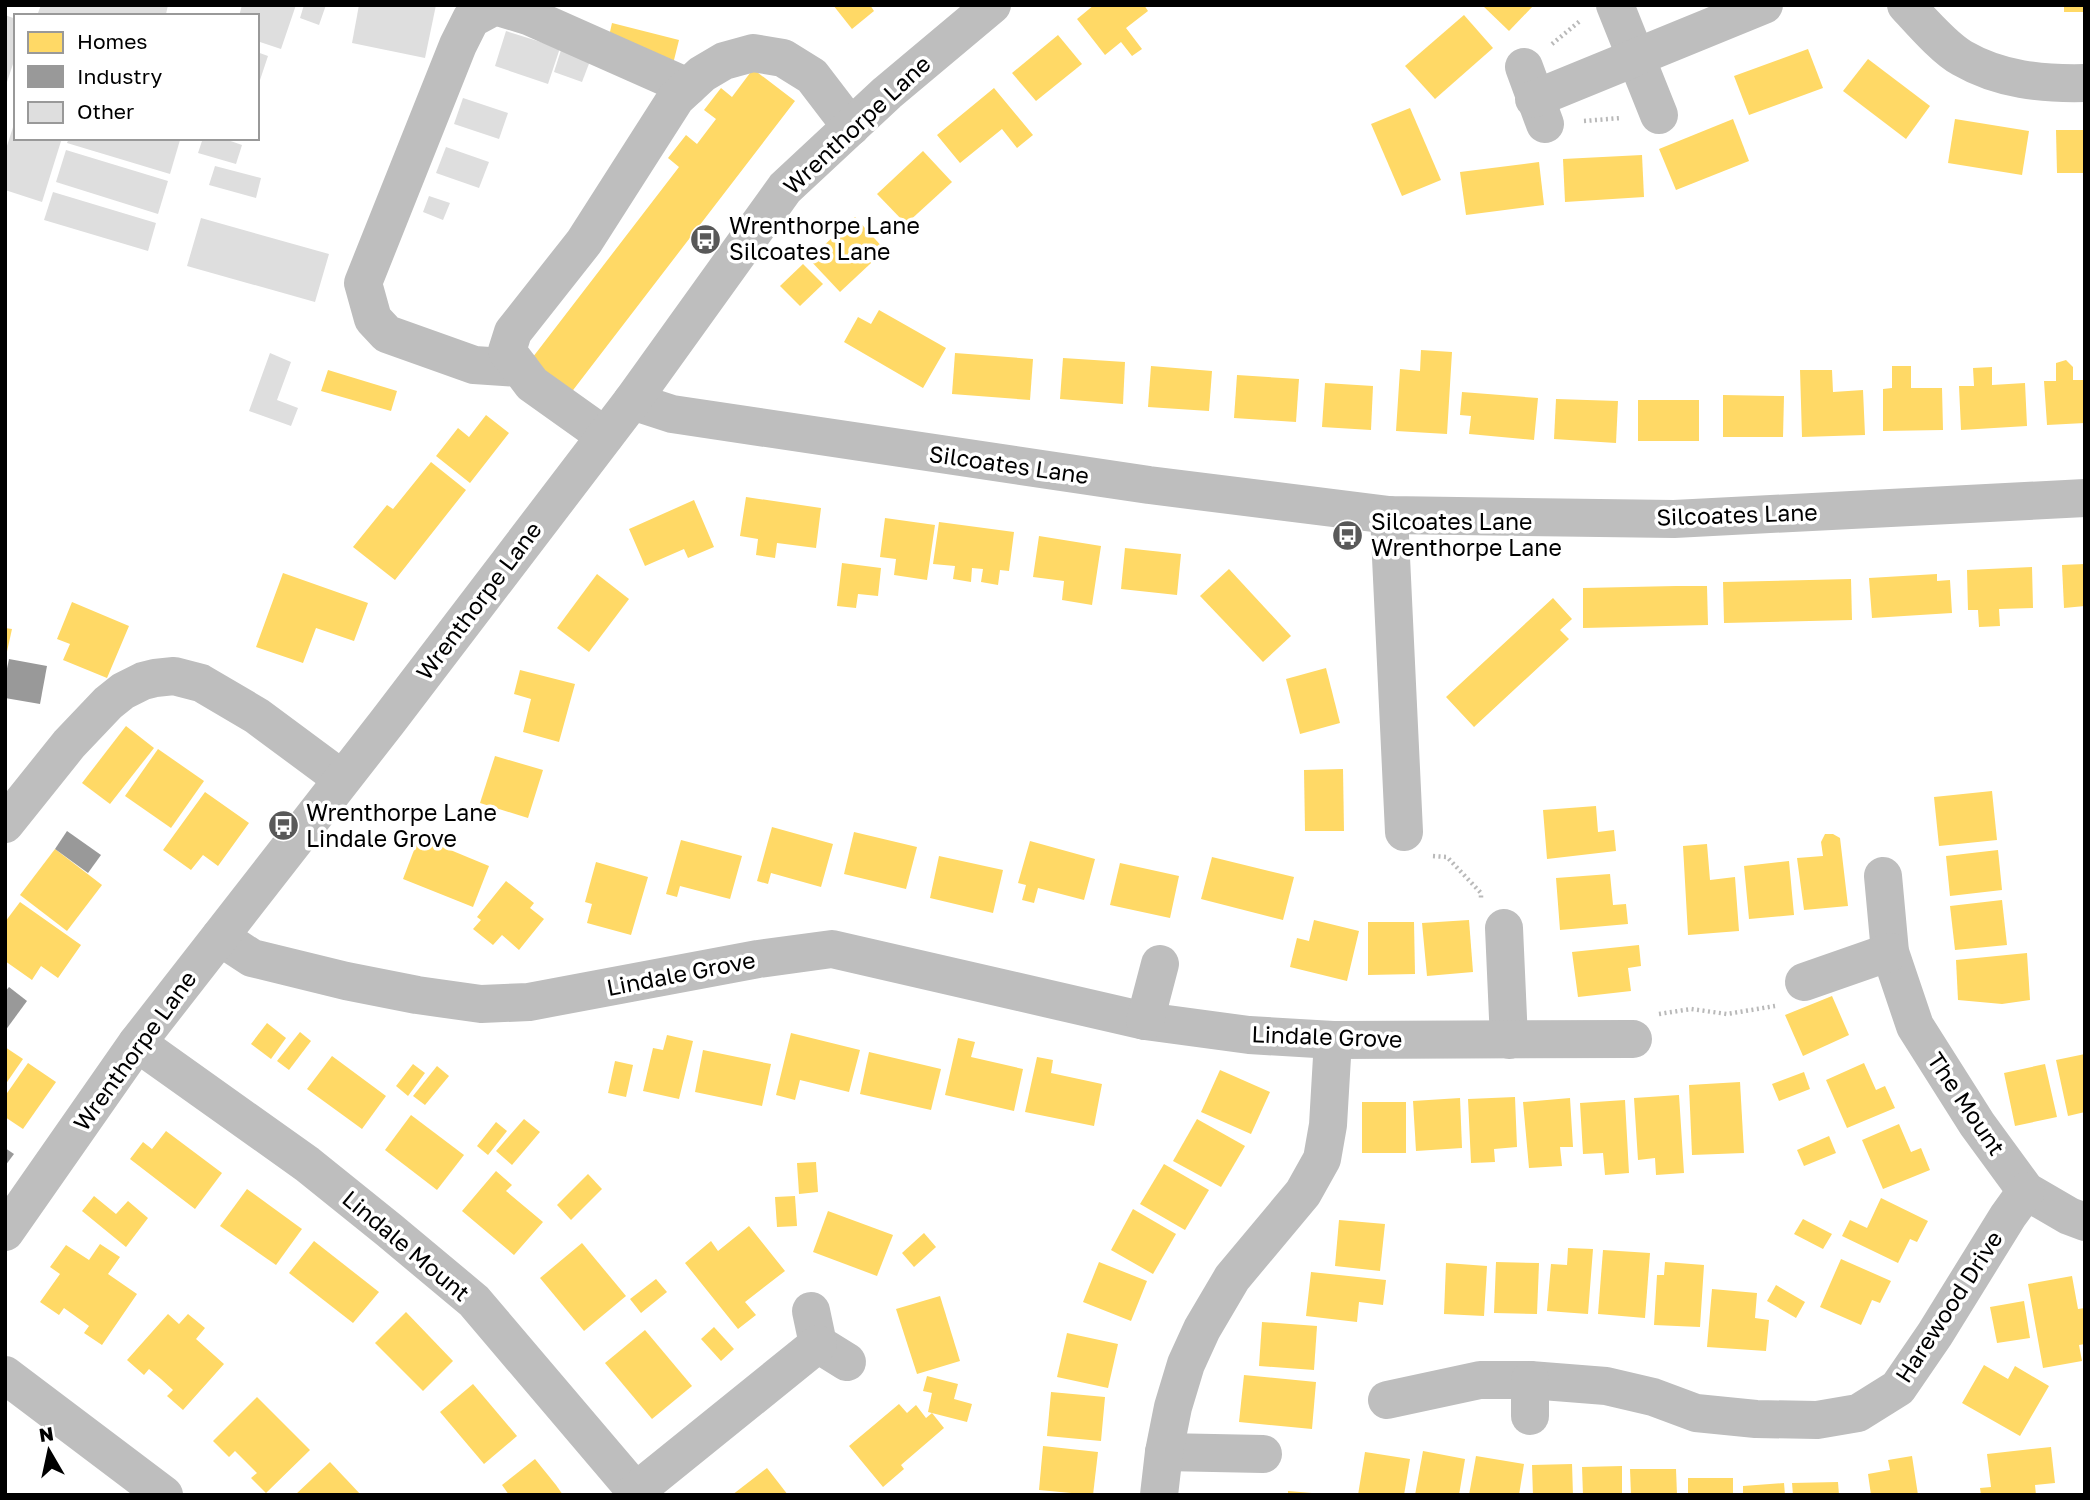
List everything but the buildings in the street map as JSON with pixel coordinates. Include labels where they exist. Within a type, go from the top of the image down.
[{"type":"street","name":"Wrenthorpe Lane","points":[[5,1232],[137,1044],[606,436],[785,188],[887,93],[992,5]]},
{"type":"street","points":[[1534,97],[1764,5]]},
{"type":"street","points":[[1906,5],[1960,57],[2001,75],[2050,84],[2085,83]]},
{"type":"street","points":[[520,368],[474,365],[387,334],[373,319],[363,284],[458,45],[471,19],[495,6],[528,16],[688,87]]},
{"type":"street","points":[[1598,13],[1635,57],[1659,115]]},
{"type":"street","points":[[606,436],[533,384],[507,351],[513,332],[584,242],[676,98],[702,74],[724,61],[753,53],[783,58],[812,76],[851,127]]},
{"type":"street","name":"Silcoates Lane","points":[[632,401],[671,414],[1149,485],[1389,515],[1674,519],[2085,498]]},
{"type":"street","points":[[1389,515],[1404,832]]},
{"type":"street","points":[[5,824],[69,744],[108,703],[123,691],[155,678],[174,676],[206,685],[257,716],[342,779]]},
{"type":"street","name":"The Mount","points":[[1883,876],[1890,952],[1915,1026],[1977,1124],[2026,1191],[2069,1216],[2085,1222]]},
{"type":"street","points":[[1504,928],[1509,1040]]},
{"type":"street","name":"Lindale Grove","points":[[220,937],[253,958],[346,981],[481,1004],[529,1002],[758,958],[832,949],[1144,1021],[1249,1035],[1333,1041],[1633,1039]]},
{"type":"street","points":[[1804,982],[1890,952]]},
{"type":"street","points":[[1144,1021],[1160,964]]},
{"type":"street","points":[[1159,1495],[1173,1407],[1186,1364],[1202,1329],[1232,1278],[1303,1193],[1322,1159],[1328,1125],[1333,1041]]},
{"type":"street","name":"Lindale Mount","points":[[137,1044],[307,1164],[474,1301],[638,1493],[826,1339]]},
{"type":"street","name":"Harewood Drive","points":[[1403,1406],[1480,1380],[1530,1398],[1606,1386],[1653,1397],[1696,1413],[1732,1417],[1817,1420],[1858,1413],[1898,1388],[2026,1191]]},
{"type":"street","points":[[5,1375],[164,1495]]},
{"type":"street","points":[[1164,1452],[1263,1454]]},
{"type":"path","points":[[1598,13],[1534,97],[1659,115]]},
{"type":"path","points":[[1404,832],[1406,855],[1447,857],[1481,892],[1484,931],[1504,928]]},
{"type":"path","points":[[1633,1039],[1639,1017],[1691,1009],[1727,1014],[1790,1003],[1804,982]]},
{"type":"place","name":"Wrenthorpe Lane Silcoates Lane","points":[[706,239]]},
{"type":"place","name":"Silcoates Lane Wrenthorpe Lane","points":[[1348,535]]},
{"type":"place","name":"Wrenthorpe Lane Lindale Grove","points":[[283,826]]}]
